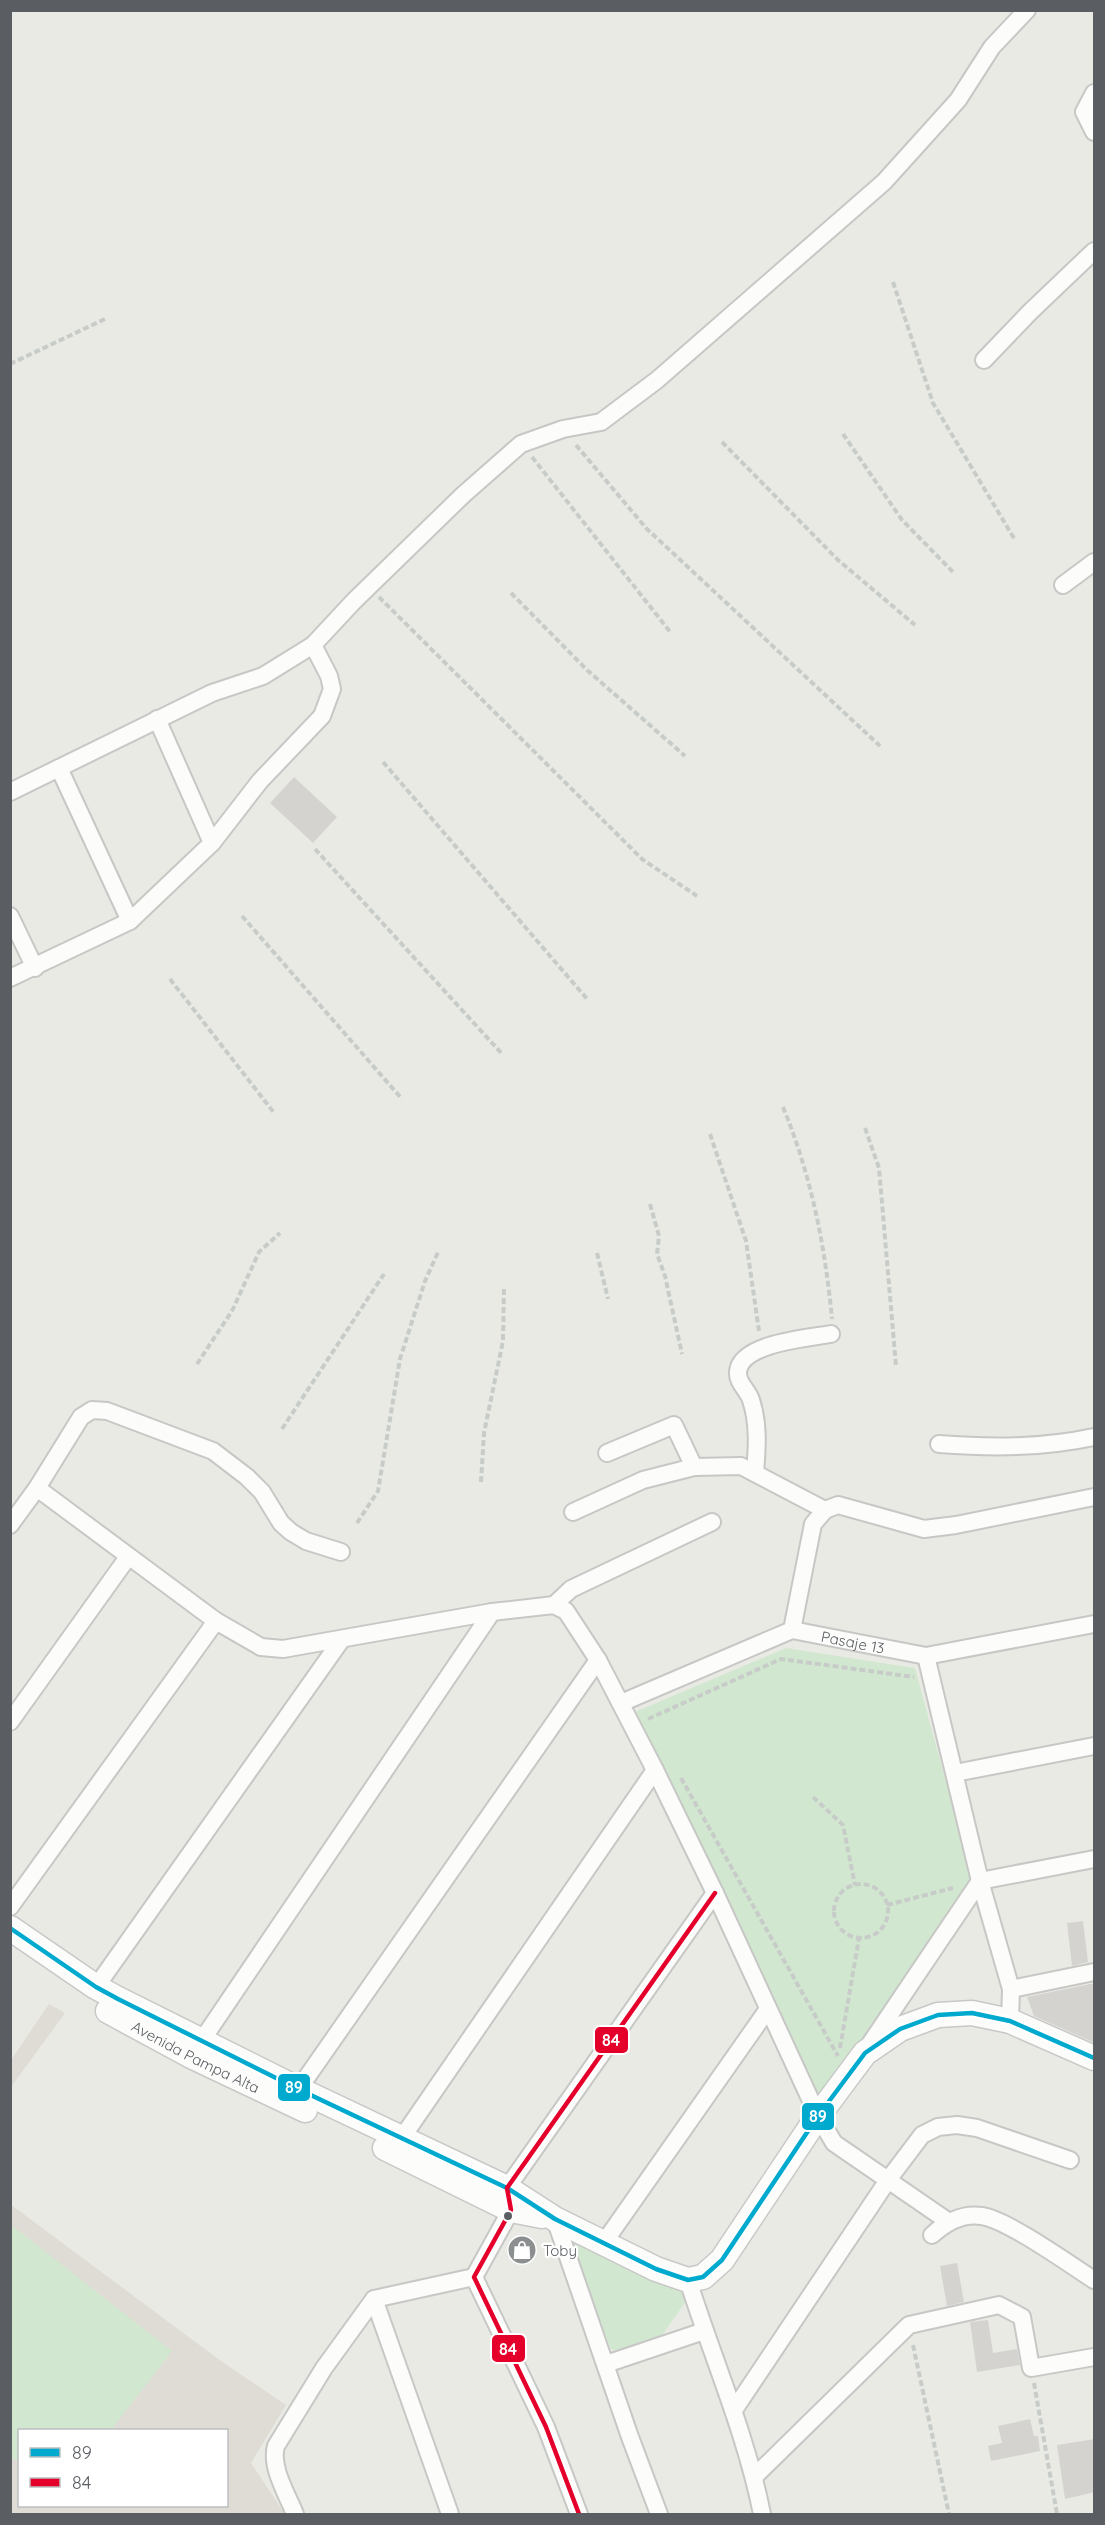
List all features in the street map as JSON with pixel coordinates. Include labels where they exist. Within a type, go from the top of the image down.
[{"type":"street","points":[[10,792],[212,693],[263,676],[313,645],[463,495],[521,444],[563,429],[602,422],[657,380],[884,182],[958,100],[992,47],[1027,10]]},
{"type":"street","points":[[1095,93],[1084,112],[1095,132]]},
{"type":"street","points":[[984,360],[1030,312],[1095,251]]},
{"type":"street","points":[[1063,585],[1095,562]]},
{"type":"street","points":[[10,978],[130,921],[212,843],[260,781],[322,716],[332,689],[329,676],[313,645]]},
{"type":"street","points":[[157,719],[212,843]]},
{"type":"street","points":[[59,768],[130,921]]},
{"type":"street","points":[[10,916],[35,968]]},
{"type":"street","points":[[755,1473],[756,1421],[751,1398],[741,1384],[738,1371],[741,1362],[761,1347],[831,1334]]},
{"type":"street","points":[[10,1525],[37,1488],[81,1417],[92,1410],[107,1411],[213,1451],[247,1477],[262,1492],[281,1523],[291,1532],[306,1541],[341,1552]]},
{"type":"street","points":[[607,1453],[674,1425],[694,1467]]},
{"type":"street","points":[[939,1444],[997,1448],[1062,1444],[1095,1437]]},
{"type":"street","points":[[573,1512],[643,1480],[694,1467],[741,1466],[825,1510]]},
{"type":"street","points":[[37,1488],[216,1621],[261,1647],[283,1649],[492,1612],[554,1605],[566,1611],[598,1660],[655,1770],[715,1893],[818,2116],[834,2143],[949,2222]]},
{"type":"street","points":[[621,1703],[792,1630],[813,1524],[825,1510],[838,1505],[924,1529],[956,1525],[1095,1497]]},
{"type":"street","points":[[554,1605],[571,1589],[712,1522]]},
{"type":"street","points":[[10,1722],[128,1557]]},
{"type":"street","points":[[196,2049],[492,1612]]},
{"type":"street","points":[[10,1907],[216,1621]]},
{"type":"street","name":"Pasaje 13","points":[[792,1630],[926,1656],[1095,1624]]},
{"type":"street","points":[[96,1988],[342,1639]]},
{"type":"street","points":[[926,1656],[980,1881],[1011,1989],[1010,2021]]},
{"type":"street","points":[[293,2096],[598,1660]]},
{"type":"street","points":[[955,1773],[1095,1746]]},
{"type":"street","points":[[397,2145],[655,1770]]},
{"type":"street","points":[[762,2514],[754,2477],[734,2410],[704,2331],[688,2280],[703,2277],[722,2260],[980,1881],[1095,1858]]},
{"type":"street","points":[[579,2514],[546,2427],[474,2277],[509,2199],[715,1893]]},
{"type":"street","name":"Avenida Pampa Alta","points":[[10,1928],[96,1988],[196,2049]]},
{"type":"street","name":"Avenida Pampa Alta","points":[[10,1948],[88,2000],[555,2219],[656,2269],[688,2280]]},
{"type":"street","points":[[1011,1989],[1095,1972]]},
{"type":"street","points":[[603,2244],[768,2010]]},
{"type":"street","points":[[865,2053],[900,2029],[938,2015],[972,2013],[1010,2021],[1095,2058]]},
{"type":"street","points":[[734,2410],[888,2181],[922,2135],[938,2127],[957,2125],[994,2132],[1070,2160]]},
{"type":"street","points":[[932,2235],[949,2222],[962,2217],[982,2216],[1004,2224],[1095,2280]]},
{"type":"street","points":[[555,2219],[659,2514]]},
{"type":"street","points":[[295,2514],[273,2455],[276,2446],[324,2368],[374,2299],[474,2277]]},
{"type":"street","points":[[374,2299],[450,2514]]},
{"type":"street","points":[[754,2477],[909,2325],[999,2306],[1022,2317],[1031,2368],[1095,2357]]},
{"type":"street","points":[[606,2364],[704,2331]]},
{"type":"path","points":[[893,282],[933,403],[1015,540]]},
{"type":"path","points":[[10,364],[107,318]]},
{"type":"path","points":[[563,429],[646,528],[880,746]]},
{"type":"path","points":[[843,434],[902,520],[954,573]]},
{"type":"path","points":[[722,442],[838,560],[915,625]]},
{"type":"path","points":[[521,444],[671,633]]},
{"type":"path","points":[[370,588],[642,860],[697,897]]},
{"type":"path","points":[[511,593],[587,670],[685,756]]},
{"type":"path","points":[[383,762],[588,1000]]},
{"type":"path","points":[[315,849],[503,1055]]},
{"type":"path","points":[[242,916],[402,1099]]},
{"type":"path","points":[[170,979],[275,1114]]},
{"type":"path","points":[[783,1107],[801,1151],[827,1263],[831,1334]]},
{"type":"path","points":[[865,1128],[879,1168],[896,1366]]},
{"type":"path","points":[[710,1134],[746,1241],[761,1347]]},
{"type":"path","points":[[650,1204],[659,1236],[657,1254],[665,1276],[682,1354]]},
{"type":"path","points":[[197,1364],[232,1311],[260,1252],[280,1233]]},
{"type":"path","points":[[357,1523],[378,1491],[400,1359],[425,1281],[439,1250]]},
{"type":"path","points":[[597,1253],[608,1299]]},
{"type":"path","points":[[282,1429],[384,1274]]},
{"type":"path","points":[[481,1482],[484,1433],[503,1341],[504,1286]]},
{"type":"path","points":[[654,1730],[648,1719],[781,1659],[913,1677],[916,1688]]},
{"type":"path","points":[[677,1771],[839,2058],[859,1938]]},
{"type":"path","points":[[813,1797],[843,1826],[855,1885]]},
{"type":"path","points":[[855,1885],[872,1887],[885,1897],[888,1914],[882,1929],[869,1937],[859,1938],[845,1933],[839,1927],[834,1910],[841,1894],[855,1885]]},
{"type":"path","points":[[887,1905],[954,1888]]},
{"type":"path","points":[[909,2325],[949,2514]]},
{"type":"path","points":[[1031,2368],[1058,2514]]},
{"type":"shaded area","points":[[49,2004],[65,2013],[11,2087],[11,2060]]},
{"type":"shaded area","points":[[10,2204],[221,2361],[286,2405],[251,2463],[285,2514],[11,2514]]},
{"type":"green space","points":[[786,1648],[915,1668],[974,1885],[827,2093],[817,2094],[635,1712]]},
{"type":"green space","points":[[10,2224],[172,2351],[112,2429],[18,2429],[18,2462],[10,2456]]},
{"type":"green space","points":[[572,2242],[685,2294],[686,2301],[661,2337],[619,2352],[611,2349],[572,2248]]},
{"type":"building","points":[[294,777],[337,817],[313,843],[270,803]]},
{"type":"building","points":[[1083,1921],[1088,1962],[1072,1966],[1067,1923]]},
{"type":"building","points":[[1095,1983],[1095,2043],[1034,2016],[1027,1997]]},
{"type":"building","points":[[957,2263],[964,2302],[947,2306],[940,2266]]},
{"type":"building","points":[[988,2320],[993,2353],[1017,2349],[1020,2365],[977,2372],[970,2322]]},
{"type":"building","points":[[1030,2419],[1034,2436],[1038,2436],[1040,2451],[991,2461],[988,2446],[1002,2443],[998,2426]]},
{"type":"building","points":[[1095,2439],[1095,2492],[1065,2499],[1057,2445]]},
{"type":"transit line","name":"84","points":[[579,2514],[546,2427],[474,2277],[511,2210],[507,2188],[715,1893]]},
{"type":"transit line","name":"89","points":[[10,1928],[96,1987],[118,1999],[298,2089],[507,2188],[555,2219],[656,2269],[688,2280],[703,2277],[722,2260],[818,2116],[865,2053],[900,2029],[938,2015],[972,2013],[1010,2021],[1094,2058]]},
{"type":"place","name":"Toby","points":[[522,2250]]}]
